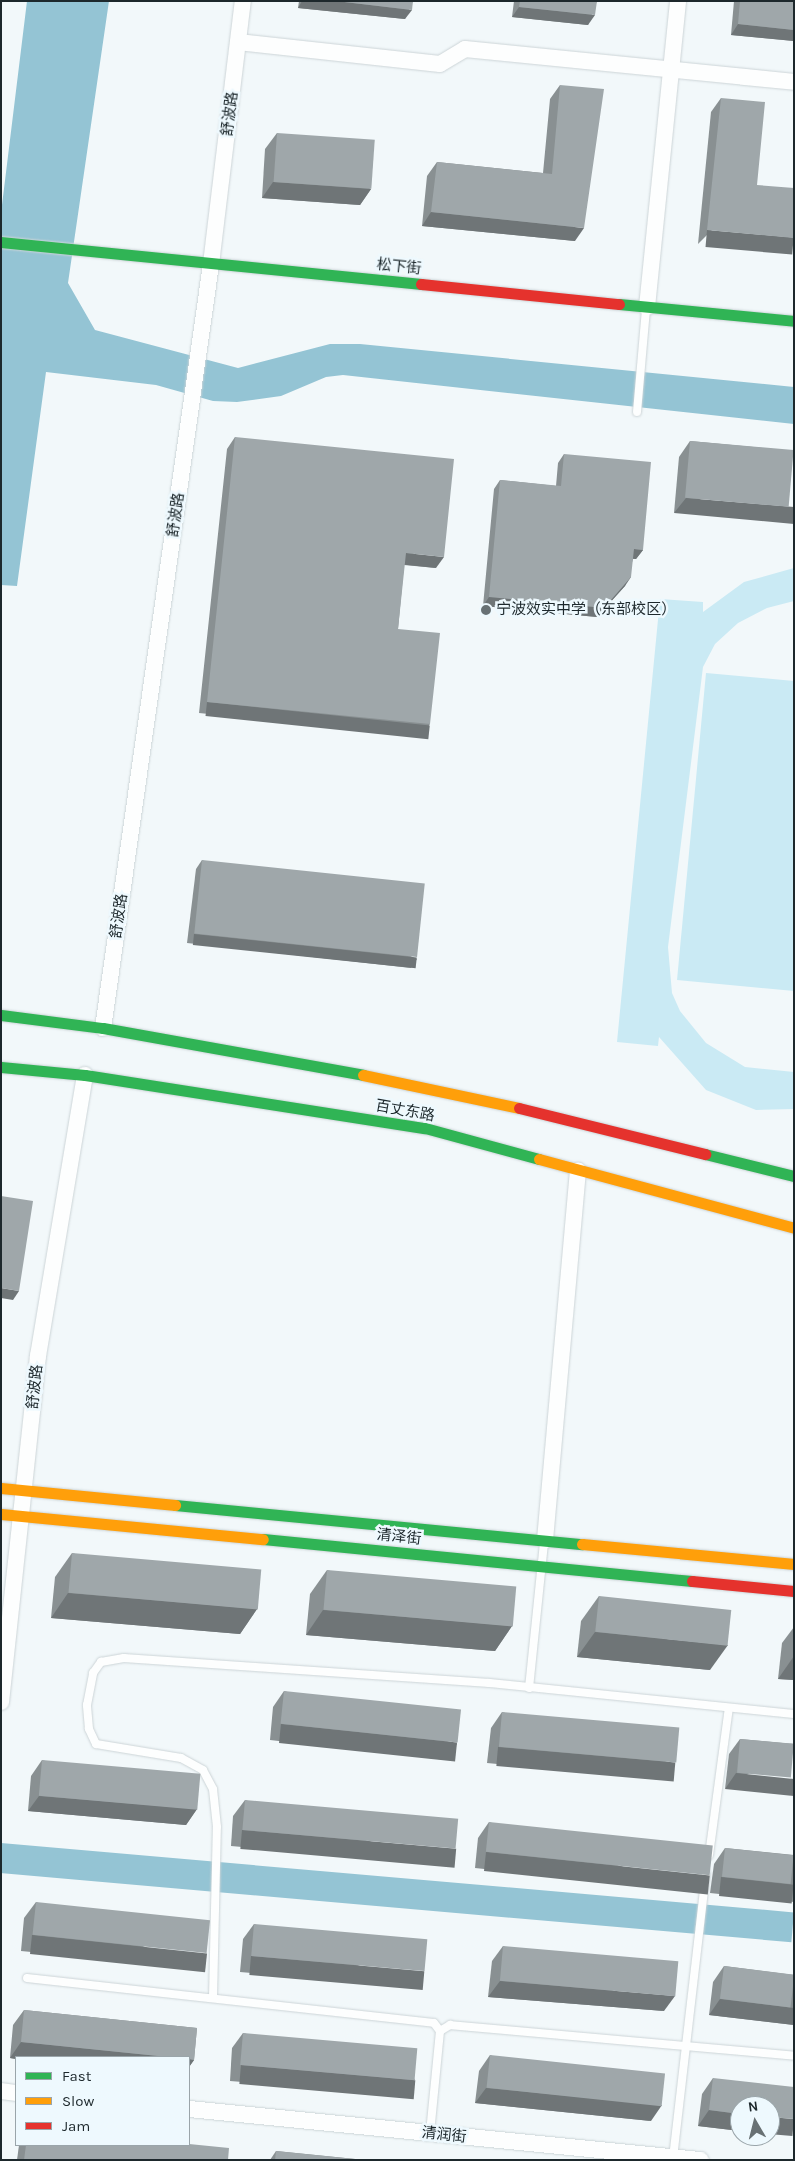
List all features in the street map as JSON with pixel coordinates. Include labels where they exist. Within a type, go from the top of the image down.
[{"type":"street","name":"舒波路","points":[[103,1028],[212,264],[243,1]]},
{"type":"street","points":[[647,307],[678,1]]},
{"type":"street","points":[[238,42],[440,64],[465,49],[794,82]]},
{"type":"street","name":"松下街","points":[[1,242],[794,321]]},
{"type":"street","name":"百丈东路","points":[[1,1015],[103,1028],[443,1089],[794,1176]]},
{"type":"street","name":"百丈东路","points":[[1,1066],[85,1075],[425,1128],[794,1228]]},
{"type":"street","name":"舒波路","points":[[1,1702],[38,1356],[85,1075]]},
{"type":"street","points":[[545,1540],[578,1170]]},
{"type":"street","name":"清泽街","points":[[1,1488],[794,1564]]},
{"type":"street","name":"清泽街","points":[[1,1514],[794,1591]]},
{"type":"street","points":[[1,2091],[15,2093]]},
{"type":"street","name":"清润街","points":[[190,2110],[700,2160]]},
{"type":"lane","points":[[637,412],[647,307]]},
{"type":"lane","points":[[529,1688],[545,1540]]},
{"type":"lane","points":[[213,1998],[217,1827],[213,1789],[203,1770],[181,1758],[96,1744],[89,1730],[87,1705],[93,1673],[101,1662],[124,1658],[529,1688],[794,1714]]},
{"type":"lane","points":[[673,2158],[683,2046],[729,1708]]},
{"type":"lane","points":[[27,1978],[434,2023],[440,2031],[430,2133]]},
{"type":"lane","points":[[440,2031],[450,2025],[794,2056]]},
{"type":"shaded area","points":[[27,1],[109,1],[68,283],[95,330],[238,368],[330,344],[360,344],[794,387],[794,424],[343,375],[326,377],[281,396],[237,402],[213,401],[156,385],[46,372],[17,586],[1,585],[1,213]]},
{"type":"shaded area","points":[[794,568],[794,601],[767,608],[738,623],[715,644],[703,667],[668,947],[672,993],[680,1011],[706,1043],[745,1067],[794,1072],[794,1109],[756,1110],[706,1090],[659,1037],[658,1046],[617,1042],[660,599],[703,602],[703,612],[744,582]]},
{"type":"shaded area","points":[[706,673],[794,681],[794,991],[677,980]]},
{"type":"shaded area","points":[[1,1843],[794,1912],[791,1942],[1,1873]]},
{"type":"building","points":[[336,1],[413,1],[412,10]]},
{"type":"building","points":[[520,1],[597,1],[595,15],[519,7]]},
{"type":"building","points":[[740,1],[794,1],[794,30],[738,24]]},
{"type":"building","points":[[560,85],[604,89],[584,228],[431,212],[437,162],[552,174]]},
{"type":"building","points":[[721,98],[765,102],[757,185],[794,188],[794,238],[707,230]]},
{"type":"building","points":[[277,133],[375,140],[371,189],[274,182]]},
{"type":"building","points":[[235,437],[454,459],[444,557],[406,553],[398,629],[440,633],[430,724],[207,702]]},
{"type":"building","points":[[690,441],[794,450],[789,507],[685,498]]},
{"type":"building","points":[[564,454],[651,462],[643,550],[634,549],[631,577],[604,608],[489,597],[500,480],[561,486]]},
{"type":"building","points":[[202,860],[425,883],[417,957],[194,934]]},
{"type":"building","points":[[1,1196],[33,1201],[19,1291],[1,1288]]},
{"type":"building","points":[[72,1553],[261,1570],[258,1609],[69,1593]]},
{"type":"building","points":[[327,1570],[516,1587],[513,1626],[324,1610]]},
{"type":"building","points":[[599,1596],[731,1610],[728,1646],[595,1632]]},
{"type":"building","points":[[284,1691],[461,1710],[458,1742],[281,1724]]},
{"type":"building","points":[[502,1712],[679,1728],[676,1762],[499,1747]]},
{"type":"building","points":[[740,1739],[794,1744],[791,1778],[737,1773]]},
{"type":"building","points":[[42,1760],[200,1774],[197,1810],[39,1796]]},
{"type":"building","points":[[245,1800],[458,1819],[456,1849],[242,1830]]},
{"type":"building","points":[[489,1822],[713,1846],[710,1875],[486,1852]]},
{"type":"building","points":[[725,1848],[794,1855],[791,1884],[722,1877]]},
{"type":"building","points":[[36,1902],[210,1920],[207,1953],[33,1935]]},
{"type":"building","points":[[254,1924],[427,1939],[425,1971],[251,1956]]},
{"type":"building","points":[[503,1946],[678,1961],[675,1996],[500,1981]]},
{"type":"building","points":[[724,1966],[794,1975],[790,2007],[720,1999]]},
{"type":"building","points":[[24,2010],[197,2028],[194,2060],[190,2059],[190,2056],[158,2056],[21,2042]]},
{"type":"building","points":[[243,2033],[417,2048],[415,2080],[240,2065]]},
{"type":"building","points":[[490,2055],[665,2073],[662,2106],[487,2088]]},
{"type":"building","points":[[713,2078],[794,2087],[794,2119],[780,2118],[780,2096],[730,2096],[730,2113],[709,2110]]},
{"type":"building","points":[[190,2144],[229,2148],[228,2160],[24,2160],[26,2146],[190,2146]]},
{"type":"building","points":[[276,2151],[365,2160],[275,2160]]},
{"type":"traffic: fast","points":[[1,242],[421,284]]},
{"type":"traffic: fast","points":[[619,304],[794,321]]},
{"type":"traffic: fast","points":[[1,1015],[103,1028],[363,1075]]},
{"type":"traffic: fast","points":[[1,1067],[85,1075],[425,1128],[539,1159]]},
{"type":"traffic: fast","points":[[705,1154],[794,1176]]},
{"type":"traffic: fast","points":[[175,1505],[582,1544]]},
{"type":"traffic: fast","points":[[263,1539],[692,1581]]},
{"type":"traffic: slow","points":[[363,1075],[519,1108]]},
{"type":"traffic: slow","points":[[539,1159],[794,1228]]},
{"type":"traffic: slow","points":[[1,1488],[175,1505]]},
{"type":"traffic: slow","points":[[1,1514],[263,1539]]},
{"type":"traffic: slow","points":[[582,1544],[794,1564]]},
{"type":"traffic: jam","points":[[421,284],[619,304]]},
{"type":"traffic: jam","points":[[519,1108],[705,1154]]},
{"type":"traffic: jam","points":[[692,1581],[794,1591]]},
{"type":"place","name":"宁波效实中学（东部校区）","points":[[486,610]]}]
